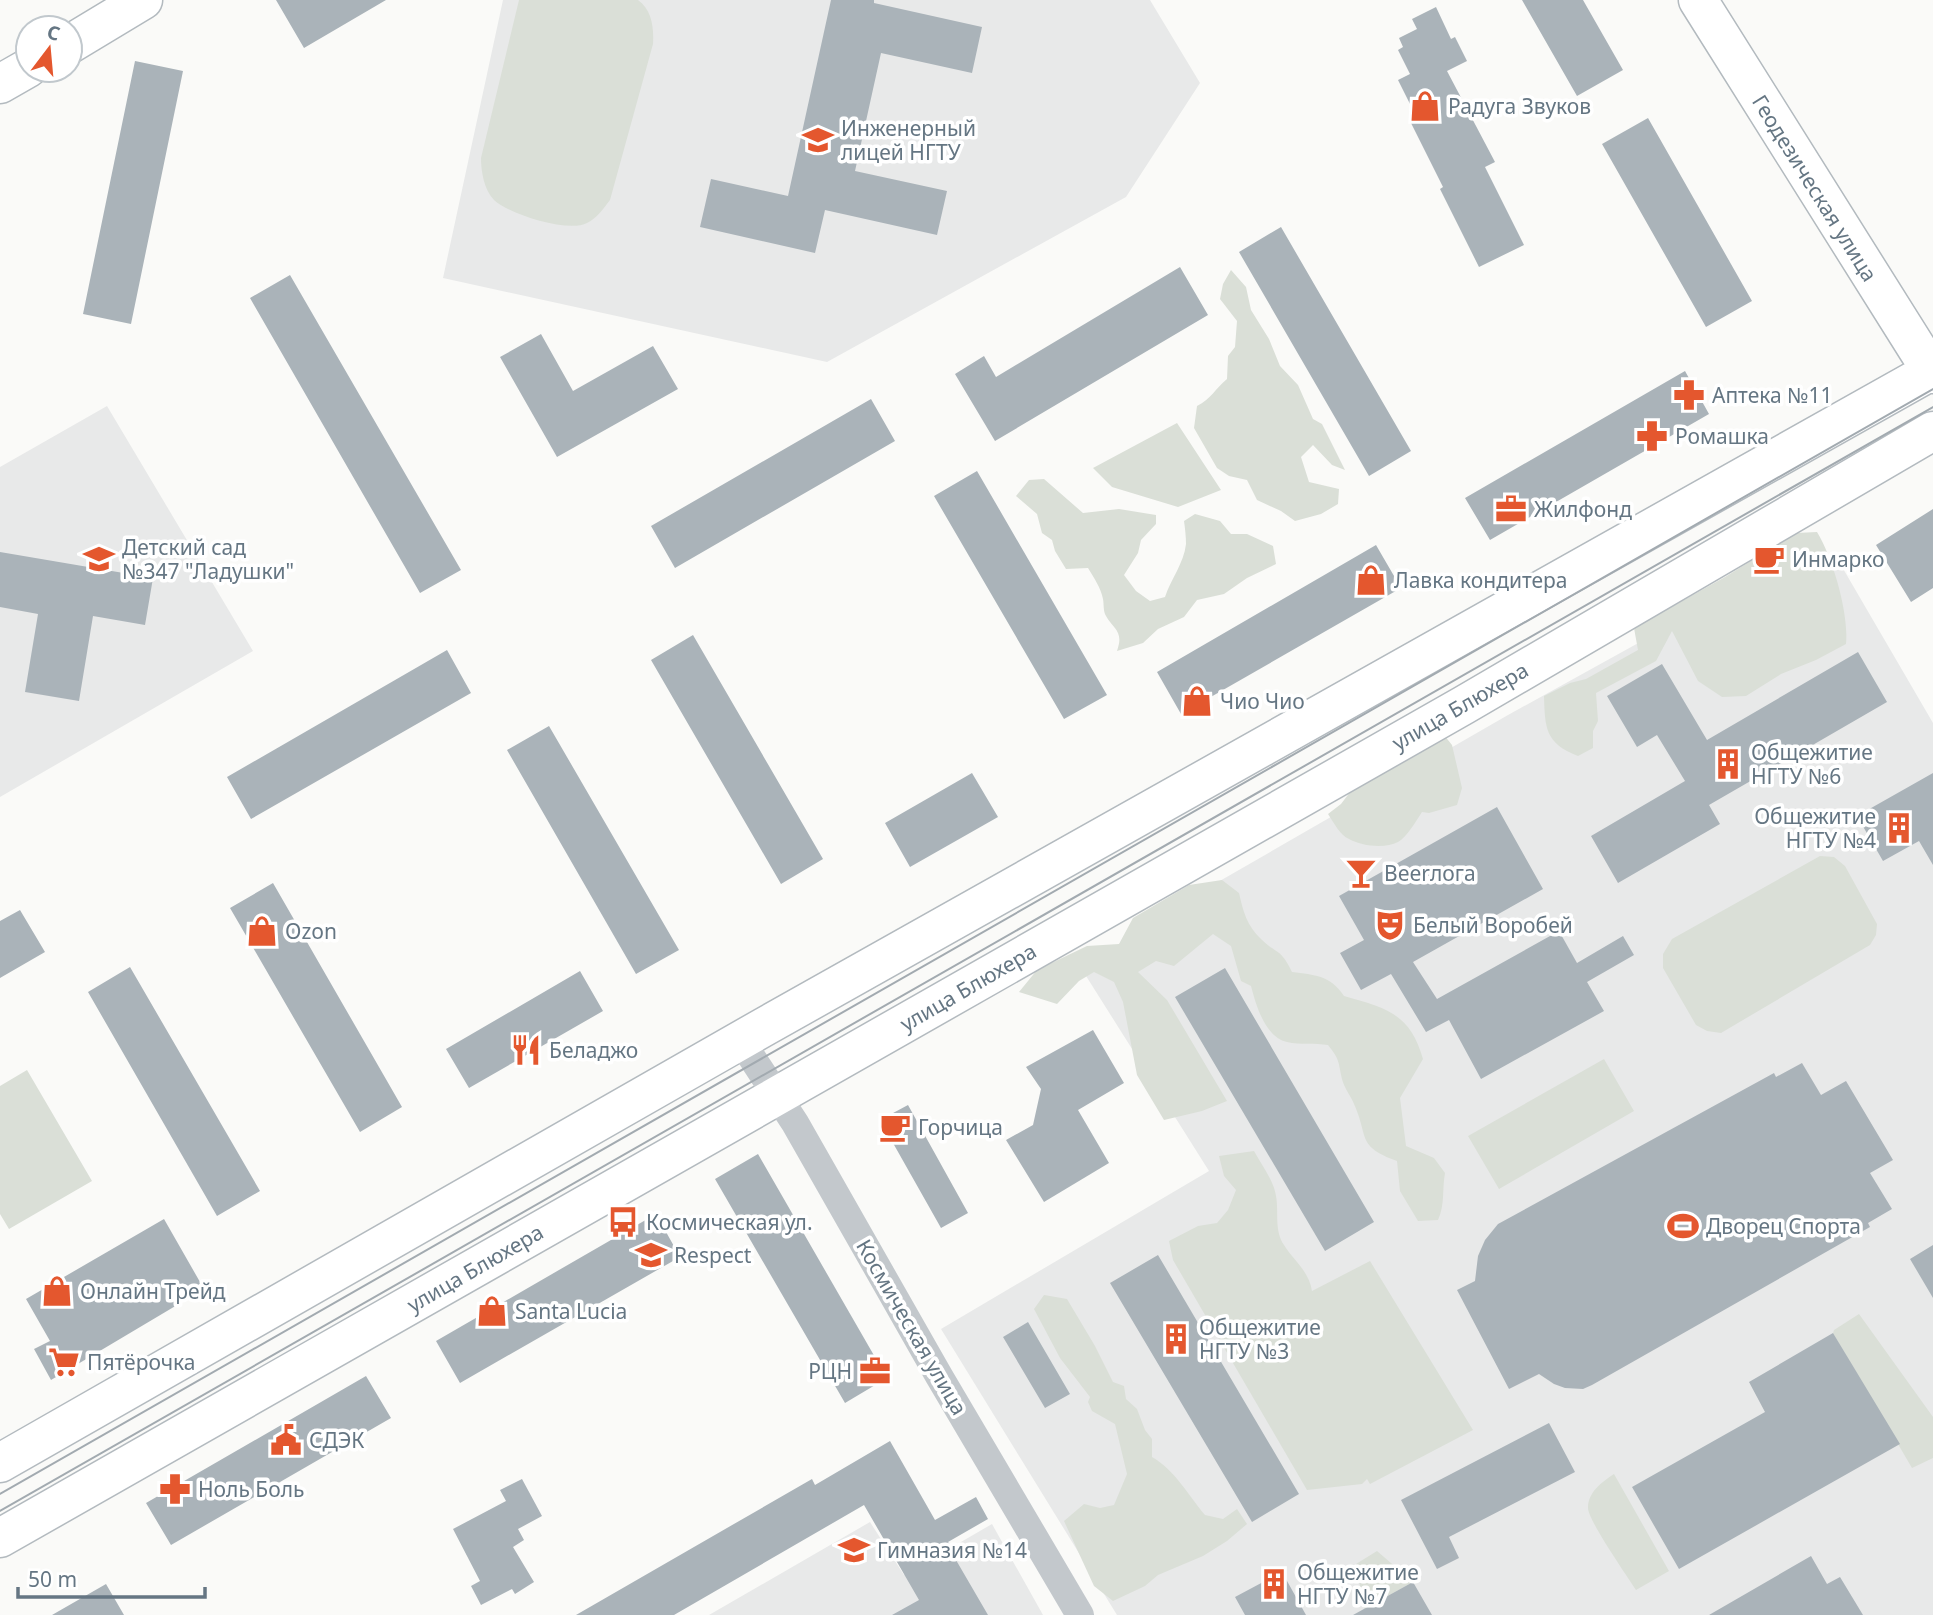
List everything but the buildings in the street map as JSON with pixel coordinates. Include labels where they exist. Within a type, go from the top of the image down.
[{"type":"street","points":[[84,36],[143,0]]},
{"type":"street","name":"Геодезическая улица","points":[[1698,0],[1932,372]]},
{"type":"street","points":[[0,1463],[741,1041],[1932,372]]},
{"type":"street","name":"улица Блюхера","points":[[0,1538],[1464,705],[1933,431]]},
{"type":"street","name":"Космическая улица","points":[[741,1041],[795,1123],[939,1376],[1080,1615]]},
{"type":"shaded area","name":"Инженерный лицей НГТУ","points":[[503,0],[1150,0],[1200,83],[1126,197],[827,362],[443,278]]},
{"type":"shaded area","points":[[519,0],[638,0],[651,20],[653,44],[610,200],[597,216],[587,223],[567,226],[553,224],[512,211],[494,200],[484,180],[481,158]]},
{"type":"shaded area","points":[[1231,270],[1246,287],[1251,310],[1269,339],[1280,366],[1298,385],[1313,419],[1322,424],[1345,470],[1332,465],[1313,445],[1301,457],[1309,482],[1339,489],[1338,504],[1321,514],[1295,521],[1257,500],[1247,480],[1229,476],[1217,468],[1194,428],[1197,406],[1227,379],[1228,356],[1235,347],[1237,321],[1220,299],[1223,284]]},
{"type":"shaded area","name":"Детский сад №347 \"Ладушки\"","points":[[107,406],[253,651],[0,797],[0,467]]},
{"type":"shaded area","points":[[1177,423],[1221,490],[1178,507],[1112,487],[1093,468]]},
{"type":"shaded area","points":[[1044,479],[1083,513],[1119,509],[1156,515],[1156,524],[1141,540],[1138,553],[1124,575],[1136,591],[1150,601],[1165,597],[1185,551],[1184,521],[1195,514],[1220,521],[1231,534],[1247,534],[1273,546],[1276,564],[1247,578],[1224,594],[1197,600],[1184,617],[1158,629],[1143,643],[1117,651],[1119,635],[1105,614],[1101,591],[1088,568],[1066,569],[1052,540],[1042,533],[1037,514],[1016,496],[1029,480]]},
{"type":"shaded area","points":[[1817,532],[1839,586],[1845,618],[1846,644],[1781,674],[1746,696],[1722,697],[1698,681],[1672,631],[1656,661],[1596,693],[1598,721],[1593,731],[1593,748],[1578,756],[1553,740],[1546,726],[1544,696],[1570,683],[1586,679],[1638,650],[1634,628],[1796,533]]},
{"type":"shaded area","points":[[1838,560],[1933,723],[1933,1615],[1117,1615],[941,1329],[1209,1171],[1081,968],[1218,882],[1508,715],[1763,574],[1777,593]]},
{"type":"shaded area","points":[[1444,735],[1452,745],[1462,788],[1457,805],[1429,813],[1422,812],[1405,836],[1393,844],[1366,845],[1343,835],[1328,814],[1341,804],[1360,779]]},
{"type":"shaded area","points":[[1820,856],[1834,857],[1845,866],[1877,924],[1876,935],[1870,945],[1721,1033],[1707,1031],[1696,1025],[1663,968],[1663,954],[1672,939]]},
{"type":"shaded area","points":[[1222,880],[1239,893],[1252,929],[1281,955],[1292,972],[1315,975],[1327,980],[1344,996],[1372,1004],[1394,1015],[1411,1031],[1423,1059],[1400,1098],[1406,1146],[1434,1158],[1445,1173],[1438,1220],[1418,1221],[1400,1191],[1397,1161],[1384,1156],[1369,1145],[1343,1082],[1338,1061],[1328,1045],[1287,1042],[1273,1034],[1263,1019],[1251,986],[1241,981],[1231,946],[1213,934],[1174,966],[1156,961],[1138,972],[1167,1000],[1227,1101],[1202,1111],[1164,1120],[1137,1075],[1123,1002],[1114,982],[1094,972],[1079,981],[1057,1004],[1019,992],[1037,970],[1087,946],[1119,944],[1133,918],[1189,885]]},
{"type":"shaded area","points":[[1604,1059],[1634,1111],[1499,1189],[1468,1136]]},
{"type":"shaded area","points":[[27,1070],[92,1181],[9,1229],[0,1214],[0,1086]]},
{"type":"shaded area","points":[[1254,1151],[1275,1190],[1281,1239],[1304,1272],[1312,1291],[1370,1261],[1473,1430],[1370,1484],[1367,1479],[1362,1484],[1307,1490],[1173,1260],[1169,1241],[1198,1226],[1217,1223],[1228,1210],[1236,1190],[1224,1176],[1219,1156]]},
{"type":"shaded area","points":[[1044,1295],[1067,1299],[1113,1382],[1124,1386],[1126,1399],[1137,1409],[1145,1430],[1152,1439],[1152,1457],[1174,1476],[1205,1515],[1223,1519],[1237,1509],[1247,1524],[1203,1556],[1158,1575],[1145,1586],[1113,1601],[1094,1586],[1064,1521],[1084,1504],[1100,1508],[1114,1505],[1127,1474],[1115,1424],[1092,1411],[1088,1402],[1090,1397],[1060,1358],[1034,1309]]},
{"type":"shaded area","points":[[1859,1314],[1933,1417],[1933,1458],[1912,1468],[1833,1333]]},
{"type":"shaded area","points":[[1614,1474],[1669,1571],[1636,1590],[1601,1536],[1588,1508],[1593,1492]]},
{"type":"shaded area","name":"Гимназия №14","points":[[870,1522],[904,1575],[992,1524],[1043,1615],[709,1615]]},
{"type":"shaded area","points":[[1377,1551],[1413,1582],[1364,1609],[1356,1564]]},
{"type":"tram line","points":[[0,1494],[1933,389]]},
{"type":"tram line","points":[[0,1511],[1933,407]]},
{"type":"place","name":"Радуга Звуков","points":[[1425,106]]},
{"type":"place","name":"Инженерный лицей НГТУ","points":[[818,140]]},
{"type":"place","name":"Аптека №11","points":[[1689,395]]},
{"type":"place","name":"Ромашка","points":[[1652,436]]},
{"type":"place","name":"Жилфонд","points":[[1511,509]]},
{"type":"place","name":"Детский сад №347 \"Ладушки\"","points":[[99,559]]},
{"type":"place","name":"Инмарко","points":[[1769,559]]},
{"type":"place","name":"Лавка кондитера","points":[[1371,580]]},
{"type":"place","name":"Чио Чио","points":[[1197,701]]},
{"type":"place","name":"Общежитие НГТУ №6","points":[[1728,764]]},
{"type":"place","name":"Общежитие НГТУ №4","points":[[1899,828]]},
{"type":"place","name":"Beerлога","points":[[1361,873]]},
{"type":"place","name":"Белый Воробей","points":[[1390,925]]},
{"type":"place","name":"Ozon","points":[[262,931]]},
{"type":"place","name":"Беладжо","points":[[526,1050]]},
{"type":"place","name":"Горчица","points":[[895,1127]]},
{"type":"place","name":"Космическая ул.","points":[[623,1222]]},
{"type":"place","name":"Дворец Спорта","points":[[1683,1226]]},
{"type":"place","name":"Respect","points":[[651,1255]]},
{"type":"place","name":"Онлайн Трейд","points":[[57,1291]]},
{"type":"place","name":"Santa Lucia","points":[[492,1311]]},
{"type":"place","name":"Общежитие НГТУ №3","points":[[1176,1339]]},
{"type":"place","name":"Пятёрочка","points":[[64,1362]]},
{"type":"place","name":"РЦН","points":[[875,1371]]},
{"type":"place","name":"СДЭК","points":[[286,1440]]},
{"type":"place","name":"Ноль Боль","points":[[175,1489]]},
{"type":"place","name":"Гимназия №14","points":[[854,1550]]},
{"type":"place","name":"Общежитие НГТУ №7","points":[[1274,1584]]}]
